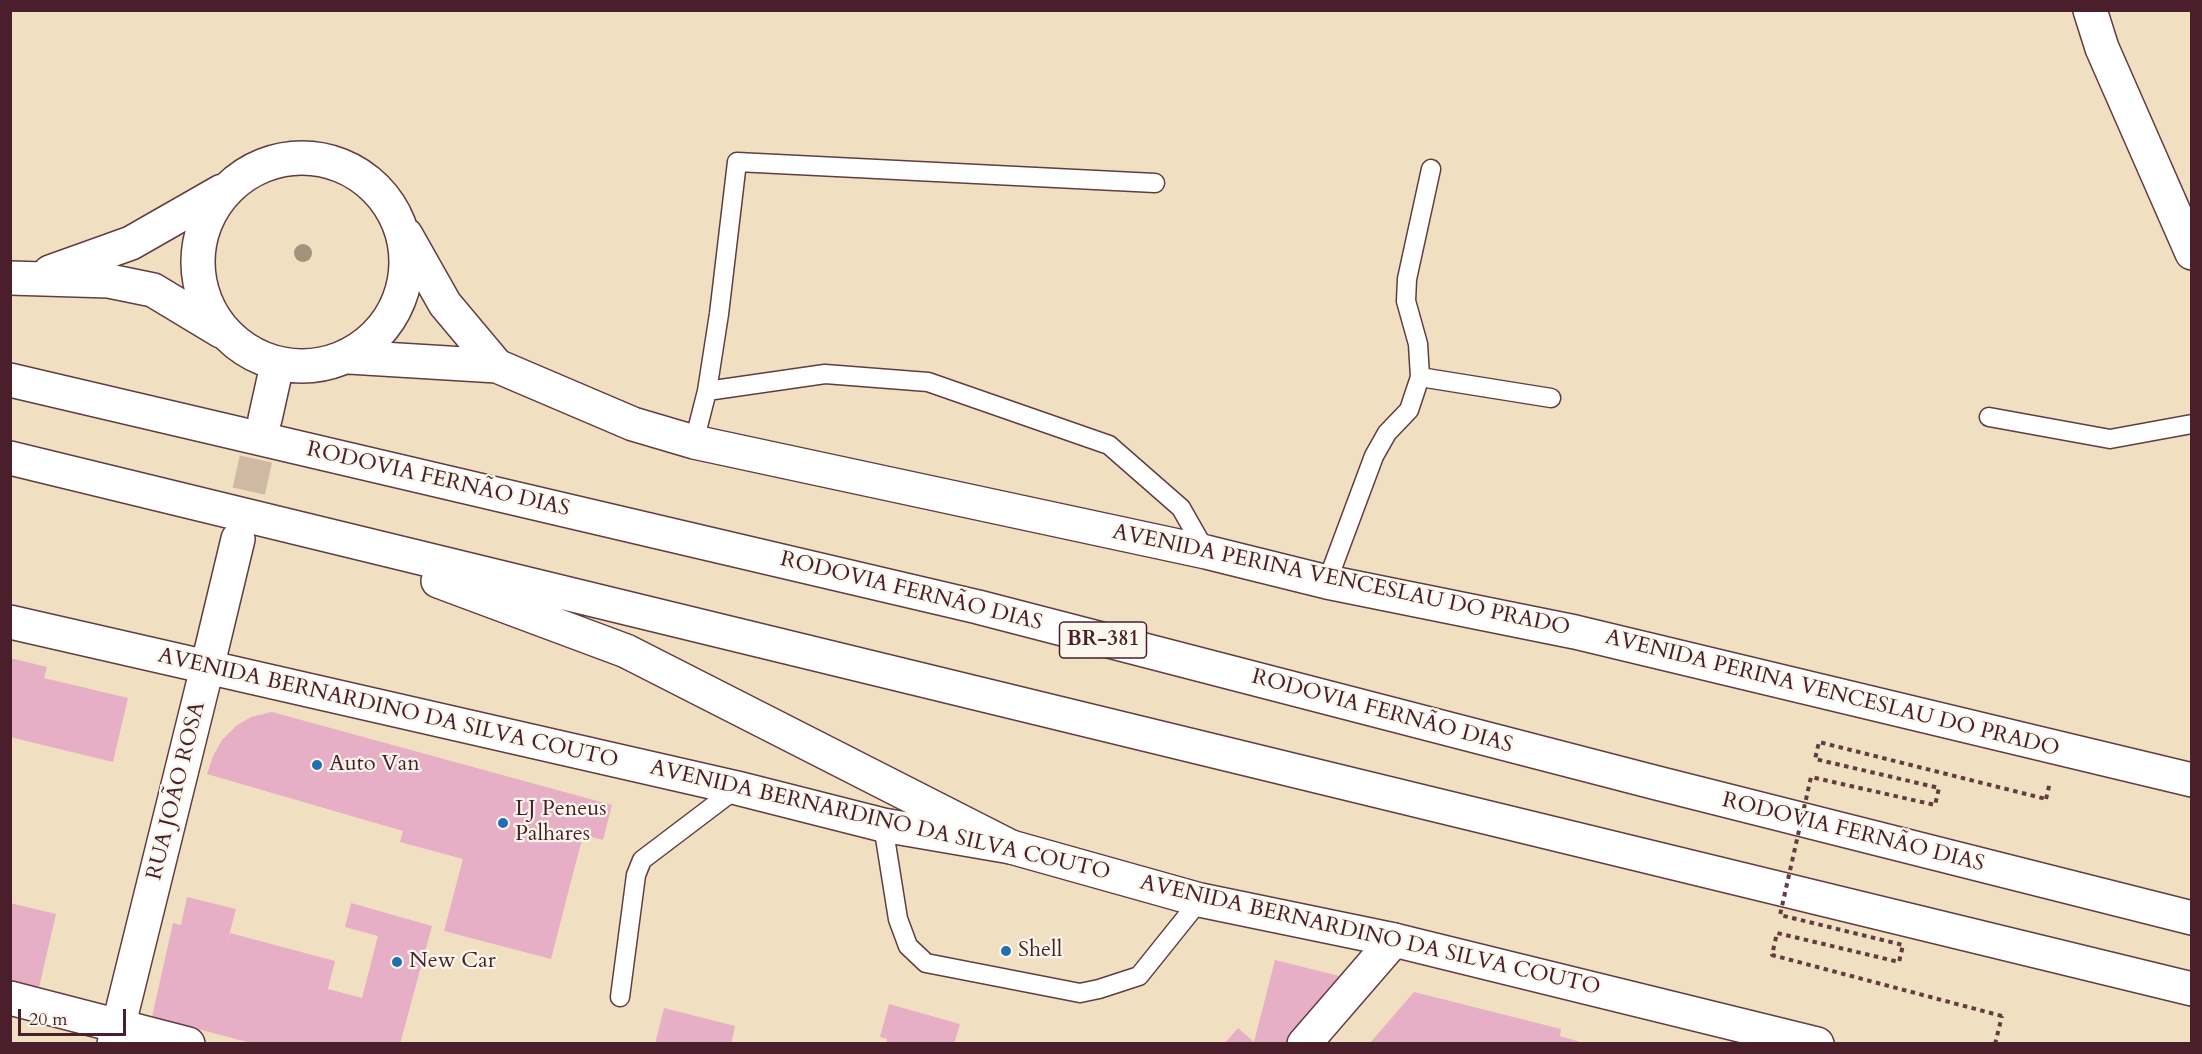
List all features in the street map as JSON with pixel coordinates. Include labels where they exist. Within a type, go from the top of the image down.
[{"type":"main road","points":[[2090,10],[2102,48],[2192,253]]},
{"type":"main road","points":[[288,158],[322,159],[354,171],[381,193],[399,222],[406,253],[405,284],[394,314],[375,339],[348,357],[313,367],[277,365],[248,352],[224,333],[153,290],[109,282],[22,278],[131,243],[227,188],[255,168],[288,158]]},
{"type":"main road","points":[[224,333],[207,306],[198,276],[198,244],[208,214],[227,188]]},
{"type":"main road","name":"AVENIDA PERINA VENCESLAU DO PRADO","points":[[399,222],[445,304],[497,366]]},
{"type":"main road","name":"AVENIDA PERINA VENCESLAU DO PRADO","points":[[348,357],[497,366],[633,424],[694,442],[1206,552],[1326,582],[1575,632],[2192,780]]},
{"type":"main road","points":[[266,419],[277,365]]},
{"type":"main road","name":"RODOVIA FERNÃO DIAS","points":[[10,380],[978,608],[2192,918]]},
{"type":"main road","points":[[10,458],[2192,989]]},
{"type":"main road","points":[[293,527],[626,651],[1011,847]]},
{"type":"main road","name":"RUA JOÃO ROSA","points":[[116,1035],[238,539]]},
{"type":"main road","name":"AVENIDA BERNARDINO DA SILVA COUTO","points":[[10,622],[737,789],[883,825],[1011,847],[1200,900],[1394,940],[1817,1044]]},
{"type":"main road","points":[[1304,1044],[1394,940]]},
{"type":"main road","points":[[10,998],[116,1035],[188,1044]]},
{"type":"lane","points":[[694,442],[707,391],[737,162],[1155,183]]},
{"type":"lane","points":[[1326,582],[1374,456],[1388,433],[1409,410],[1420,377],[1418,344],[1406,301],[1407,279],[1431,169]]},
{"type":"lane","points":[[707,391],[825,374],[928,382],[1109,445],[1181,508],[1206,552]]},
{"type":"lane","points":[[1420,377],[1551,398]]},
{"type":"lane","points":[[1989,417],[2110,439],[2192,424]]},
{"type":"lane","points":[[620,997],[636,875],[642,860],[737,789]]},
{"type":"lane","points":[[883,825],[898,919],[908,946],[926,963],[1080,993],[1099,989],[1139,976],[1200,900]]},
{"type":"path","points":[[1995,1044],[2002,1016],[1772,955],[1777,933],[1899,963],[1903,945],[1780,915],[1810,777],[1935,805],[1939,788],[1815,759],[1819,742],[2046,799]]},
{"type":"building","points":[[10,658],[47,667],[44,678],[128,698],[113,762],[10,737]]},
{"type":"building","points":[[272,712],[612,805],[603,840],[583,835],[551,959],[444,931],[463,859],[400,842],[403,831],[207,774],[222,740],[236,726],[251,717]]},
{"type":"building","points":[[187,897],[236,909],[227,943],[230,933],[335,961],[328,989],[362,998],[378,936],[345,927],[351,903],[432,926],[400,1044],[255,1044],[152,1017],[173,923],[181,925]]},
{"type":"building","points":[[10,903],[56,914],[38,992],[10,986]]},
{"type":"building","points":[[1275,960],[1343,977],[1286,1044],[1224,1044],[1238,1028],[1254,1042]]},
{"type":"building","points":[[1414,992],[1561,1029],[1560,1036],[1587,1044],[1369,1044]]},
{"type":"building","points":[[889,1004],[960,1024],[954,1044],[886,1044],[887,1039],[880,1037]]},
{"type":"building","points":[[664,1008],[735,1026],[731,1044],[655,1044]]},
{"type":"tunnel","points":[[238,539],[265,419]]},
{"type":"place","name":"Auto Van","points":[[317,765]]},
{"type":"place","name":"LJ Peneus Palhares","points":[[503,823]]},
{"type":"place","name":"Shell","points":[[1006,951]]},
{"type":"place","name":"New Car","points":[[397,962]]}]
